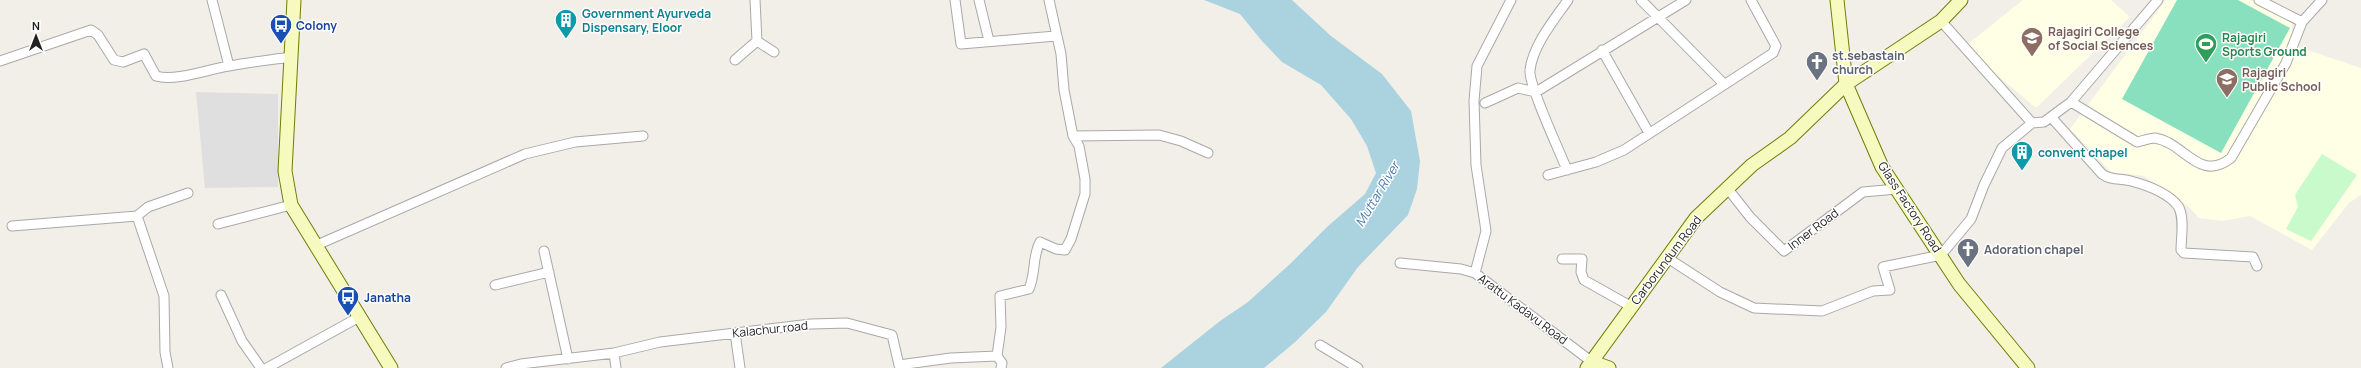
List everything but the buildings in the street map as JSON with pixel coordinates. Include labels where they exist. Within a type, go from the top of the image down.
[{"type":"main road","points":[[294,0],[285,171],[291,205],[361,316],[391,368]]},
{"type":"main road","name":"Glass Factory Road","points":[[1837,0],[1846,84],[1882,167],[1982,314],[2028,368]]},
{"type":"main road","name":"Carborundum Road","points":[[1590,365],[1666,257],[1696,218],[1752,165],[1790,138],[1846,84],[1941,21],[1961,0]]},
{"type":"main road","points":[[1590,365],[1609,368]]},
{"type":"street","points":[[212,0],[228,66]]},
{"type":"street","points":[[755,0],[757,41]]},
{"type":"street","points":[[955,0],[962,44],[1056,36]]},
{"type":"street","points":[[979,0],[989,41]]},
{"type":"street","points":[[1001,368],[1002,363],[997,356],[1000,338],[1000,296],[1029,289],[1034,278],[1035,252],[1040,242],[1056,249],[1065,250],[1075,227],[1085,194],[1085,178],[1079,146],[1073,136],[1064,90],[1061,54],[1049,0]]},
{"type":"street","points":[[1475,274],[1486,231],[1476,165],[1474,101],[1477,66],[1511,0]]},
{"type":"street","points":[[1567,170],[1536,92],[1530,71],[1533,56],[1568,0]]},
{"type":"street","points":[[1641,0],[1657,18],[1684,42],[1724,84]]},
{"type":"street","points":[[1485,103],[1518,88],[1536,92],[1602,50],[1686,0]]},
{"type":"street","points":[[1548,175],[1596,162],[1624,150],[1773,53],[1776,46],[1750,0]]},
{"type":"street","points":[[1666,257],[1720,292],[1754,308],[1822,312],[1873,291],[1890,290],[1883,267],[1941,255],[1971,219],[1984,185],[2002,148],[2032,123],[2044,122],[2071,102],[2158,0]]},
{"type":"street","points":[[2259,0],[2302,22]]},
{"type":"street","points":[[2071,102],[2137,142],[2155,138],[2174,147],[2204,166],[2213,168],[2223,165],[2231,158],[2286,63],[2302,22],[2322,0]]},
{"type":"street","points":[[1941,21],[2032,123]]},
{"type":"street","points":[[0,61],[91,30],[98,35],[114,60],[123,62],[144,54],[156,76],[159,77],[182,76],[228,66],[291,57]]},
{"type":"street","points":[[757,41],[774,52]]},
{"type":"street","points":[[735,60],[757,41]]},
{"type":"street","points":[[1602,50],[1649,133]]},
{"type":"street","points":[[2051,118],[2102,174],[2110,180],[2130,181],[2151,188],[2178,207],[2181,219],[2181,250],[2184,253],[2253,257],[2257,266]]},
{"type":"street","points":[[1073,136],[1159,135],[1181,141],[1208,153]]},
{"type":"street","points":[[316,245],[525,154],[575,142],[643,136]]},
{"type":"street","name":"Inner Road","points":[[1728,189],[1750,217],[1784,251],[1863,192],[1897,189]]},
{"type":"street","points":[[12,226],[137,216],[148,207],[188,193]]},
{"type":"street","points":[[218,224],[291,205]]},
{"type":"street","points":[[137,216],[164,296],[165,352],[168,368]]},
{"type":"street","points":[[544,251],[568,359]]},
{"type":"street","points":[[1562,259],[1582,259],[1581,272],[1584,280],[1632,307]]},
{"type":"street","name":"Arattu Kadavu Road","points":[[1400,264],[1461,269],[1475,274],[1590,365]]},
{"type":"street","points":[[495,285],[549,272]]},
{"type":"street","points":[[221,295],[242,341],[261,368]]},
{"type":"street","points":[[267,368],[361,316]]},
{"type":"street","name":"Kalachur road","points":[[506,368],[614,353],[660,342],[811,324],[847,324],[892,335],[899,365],[951,358],[997,356]]},
{"type":"street","points":[[735,333],[740,368]]},
{"type":"street","points":[[1320,345],[1358,368]]},
{"type":"street","points":[[614,353],[616,368]]},
{"type":"shaded area","name":"Rajagiri College of Social Sciences","points":[[2023,0],[2111,0],[2130,17],[2036,108],[1964,47]]},
{"type":"shaded area","name":"Rajagiri Public School","points":[[2166,0],[2250,0],[2292,21],[2292,45],[2361,68],[2361,195],[2349,203],[2312,250],[2250,216],[2223,221],[2199,218],[2189,207],[2144,176],[2111,172],[2070,129]]},
{"type":"shaded area","points":[[196,92],[278,94],[278,187],[205,188]]},
{"type":"green space","name":"Rajagiri Sports Ground","points":[[2177,0],[2238,0],[2290,28],[2221,153],[2122,99]]},
{"type":"green space","points":[[2322,154],[2357,175],[2311,241],[2286,229],[2298,207],[2295,195]]},
{"type":"water","name":"Muttar River","points":[[1204,0],[1292,0],[1331,36],[1382,74],[1411,111],[1420,161],[1417,189],[1408,215],[1358,267],[1326,312],[1294,343],[1264,368],[1161,368],[1220,321],[1248,302],[1290,264],[1327,227],[1365,194],[1376,173],[1367,146],[1351,119],[1321,85],[1282,62],[1262,41],[1240,14]]},
{"type":"place","name":"Government Ayurveda Dispensary, Eloor","points":[[566,40]]},
{"type":"place","name":"Colony","points":[[281,44]]},
{"type":"place","name":"Rajagiri College of Social Sciences","points":[[2032,58]]},
{"type":"place","name":"Rajagiri Sports Ground","points":[[2206,64]]},
{"type":"place","name":"st.sebastain church","points":[[1817,82]]},
{"type":"place","name":"Rajagiri Public School","points":[[2227,98]]},
{"type":"place","name":"convent chapel","points":[[2022,172]]},
{"type":"place","name":"Adoration chapel","points":[[1968,268]]},
{"type":"place","name":"Janatha","points":[[348,316]]}]
